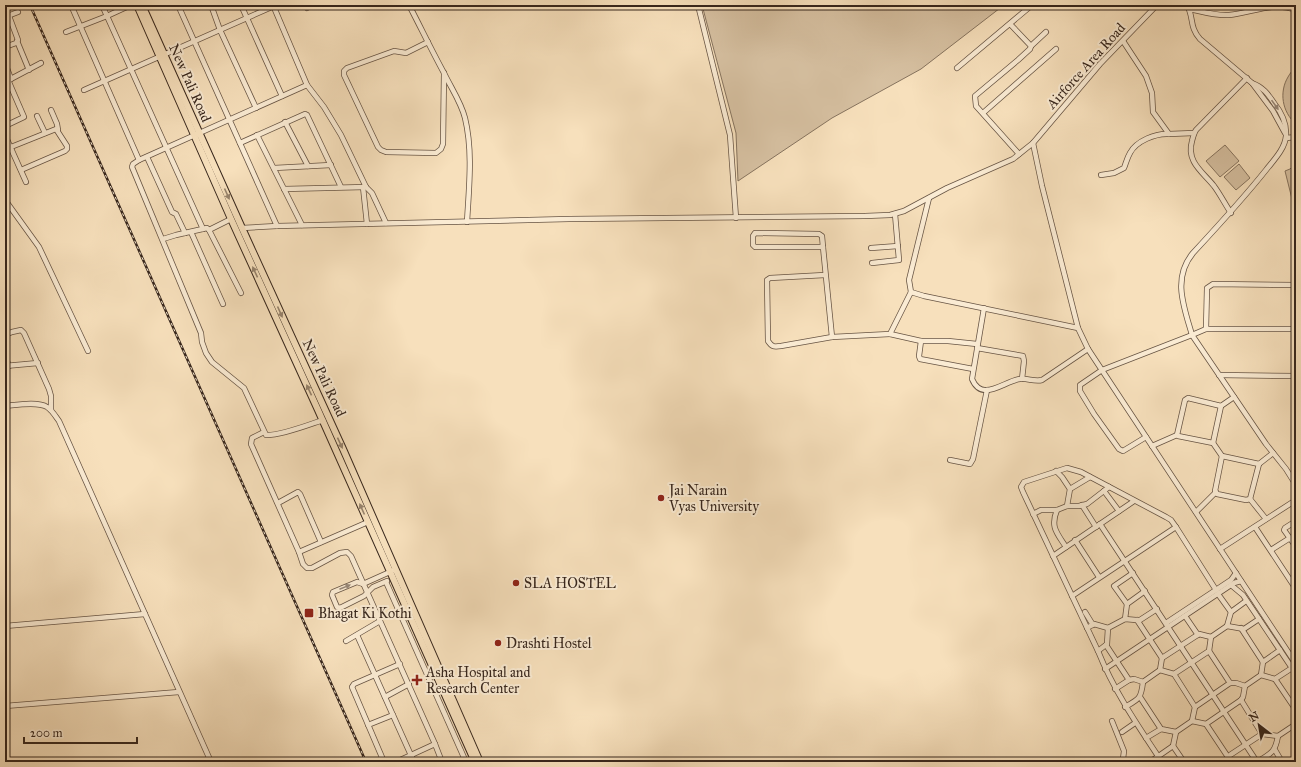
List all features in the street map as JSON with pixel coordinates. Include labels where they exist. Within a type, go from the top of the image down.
[{"type":"highway","name":"New Pali Road","points":[[137,5],[242,228],[343,449],[393,571]]},
{"type":"highway","name":"New Pali Road","points":[[142,5],[161,55]]},
{"type":"highway","name":"New Pali Road","points":[[197,135],[231,219],[368,522],[396,577],[480,762]]},
{"type":"highway","name":"New Pali Road","points":[[396,577],[475,762]]},
{"type":"street","points":[[71,5],[139,160]]},
{"type":"street","points":[[102,5],[203,229]]},
{"type":"street","points":[[66,32],[131,5]]},
{"type":"street","points":[[178,5],[277,226]]},
{"type":"street","points":[[211,5],[220,30],[256,108]]},
{"type":"street","points":[[241,5],[282,96]]},
{"type":"street","points":[[307,8],[312,5]]},
{"type":"street","points":[[409,5],[461,107],[464,116],[468,135],[469,188],[467,222]]},
{"type":"street","points":[[698,5],[730,136],[736,218]]},
{"type":"street","points":[[958,68],[1032,5]]},
{"type":"street","name":"Airforce Area Road","points":[[242,228],[302,225],[569,219],[736,218],[865,216],[895,214],[910,208],[947,188],[1013,159],[1033,143],[1100,64],[1156,5]]},
{"type":"street","points":[[84,90],[273,6],[307,85],[324,107],[341,134],[364,187],[367,224]]},
{"type":"street","points":[[1296,10],[1276,6],[1227,15],[1213,14],[1188,7],[1195,34],[1252,83],[1264,89],[1278,108],[1285,123],[1286,136],[1283,146],[1276,156],[1231,213],[1193,253],[1184,267],[1181,276],[1183,303],[1192,335],[1296,485]]},
{"type":"street","points":[[18,12],[7,17],[29,70]]},
{"type":"street","points":[[1010,24],[1031,46]]},
{"type":"street","points":[[1019,154],[976,106],[974,101],[975,96],[1029,51],[1031,46],[1046,32]]},
{"type":"street","points":[[5,47],[17,41]]},
{"type":"street","points":[[1123,41],[1146,76],[1152,93],[1153,112],[1169,134]]},
{"type":"street","points":[[428,42],[411,52],[406,53],[394,51],[347,68],[344,71],[344,75],[378,147],[381,150],[386,152],[436,153],[441,149],[443,144],[444,73]]},
{"type":"street","points":[[983,113],[1056,49]]},
{"type":"street","points":[[5,63],[8,80],[24,117],[5,126]]},
{"type":"street","points":[[8,80],[41,64]]},
{"type":"street","points":[[1231,213],[1214,187],[1194,164],[1191,146],[1194,132],[1247,78]]},
{"type":"street","points":[[307,85],[139,160],[133,164],[132,167],[201,333],[202,342],[206,353],[212,362],[244,388],[266,435],[271,436],[323,420]]},
{"type":"street","points":[[21,170],[67,149],[51,110]]},
{"type":"street","points":[[240,142],[302,114],[307,115],[341,187]]},
{"type":"street","points":[[38,116],[45,133]]},
{"type":"street","points":[[285,122],[308,166]]},
{"type":"street","points":[[11,147],[54,129],[58,130]]},
{"type":"street","points":[[1101,175],[1114,173],[1124,168],[1130,153],[1141,142],[1158,136],[1194,132]]},
{"type":"street","points":[[5,135],[26,182]]},
{"type":"street","points":[[257,135],[302,225]]},
{"type":"street","points":[[1286,136],[1296,137]]},
{"type":"street","points":[[1033,143],[1042,186],[1078,328],[1088,349],[1296,664]]},
{"type":"street","points":[[147,157],[172,212],[176,214],[185,233]]},
{"type":"street","points":[[274,168],[331,165]]},
{"type":"street","points":[[284,189],[364,187],[372,193],[386,223]]},
{"type":"street","points":[[890,334],[911,292],[909,280],[929,198]]},
{"type":"street","points":[[5,202],[39,247],[88,351]]},
{"type":"street","points":[[872,263],[898,261],[900,257],[895,214]]},
{"type":"street","points":[[163,239],[206,228],[209,230],[231,219]]},
{"type":"street","points":[[209,230],[241,293]]},
{"type":"street","points":[[191,232],[223,304]]},
{"type":"street","points":[[823,247],[755,247],[753,245],[755,233],[821,234],[822,236],[832,338]]},
{"type":"street","points":[[871,248],[898,246]]},
{"type":"street","points":[[825,275],[770,278],[767,280],[768,341],[771,345],[774,347],[832,338],[890,334],[921,341],[948,340],[1024,356],[1022,379]]},
{"type":"street","points":[[1206,329],[1207,288],[1213,284],[1296,286]]},
{"type":"street","points":[[911,292],[1078,328]]},
{"type":"street","points":[[984,308],[972,379],[974,385],[978,388],[987,390],[994,389],[1017,379],[1026,378],[1038,381],[1042,380],[1088,349]]},
{"type":"street","points":[[1146,437],[1123,451],[1119,449],[1094,414],[1080,391],[1080,384],[1102,370],[1206,329],[1296,329]]},
{"type":"street","points":[[5,335],[21,330],[31,346],[49,389],[51,396],[51,410]]},
{"type":"street","points":[[921,341],[920,359],[973,369]]},
{"type":"street","points":[[5,356],[7,366],[38,363]]},
{"type":"street","points":[[1219,375],[1296,376]]},
{"type":"street","points":[[950,460],[970,464],[973,459],[987,390]]},
{"type":"street","points":[[1213,443],[1221,406],[1234,397]]},
{"type":"street","points":[[1177,435],[1185,400],[1188,398],[1221,406]]},
{"type":"street","points":[[5,406],[37,404],[46,406],[51,410],[59,422],[211,762]]},
{"type":"street","points":[[264,432],[252,438],[251,444],[278,503],[303,564],[306,568],[312,568],[340,553],[347,552],[351,556],[442,762]]},
{"type":"street","points":[[1152,446],[1177,435],[1213,443],[1222,456],[1259,464]]},
{"type":"street","points":[[1250,499],[1259,464],[1273,453]]},
{"type":"street","points":[[1196,512],[1216,492],[1222,456]]},
{"type":"street","points":[[1162,762],[1125,707],[1105,669],[1098,650],[1023,492],[1021,487],[1024,482],[1067,468],[1075,470],[1171,520],[1231,612]]},
{"type":"street","points":[[1056,471],[1070,489],[1067,506]]},
{"type":"street","points":[[1070,489],[1090,477]]},
{"type":"street","points":[[1033,514],[1042,510],[1058,510],[1067,506],[1087,504],[1109,487]]},
{"type":"street","points":[[1104,491],[1119,511]]},
{"type":"street","points":[[278,503],[298,492],[321,542]]},
{"type":"street","points":[[1216,492],[1217,494],[1246,500],[1250,499]]},
{"type":"street","points":[[1250,499],[1266,519]]},
{"type":"street","points":[[1220,549],[1296,500]]},
{"type":"street","points":[[1053,556],[1134,501]]},
{"type":"street","points":[[1082,505],[1096,527]]},
{"type":"street","points":[[1058,510],[1054,527],[1066,547]]},
{"type":"street","points":[[1296,521],[1285,529],[1296,546]]},
{"type":"street","points":[[299,552],[368,522]]},
{"type":"street","points":[[1100,524],[1257,762],[1274,750],[1278,736],[1296,724]]},
{"type":"street","points":[[1072,596],[1176,527]]},
{"type":"street","points":[[1255,527],[1296,589]]},
{"type":"street","points":[[1271,550],[1290,538]]},
{"type":"street","points":[[1075,540],[1099,577]]},
{"type":"street","points":[[393,571],[363,584],[357,582],[333,592],[332,595],[337,607],[340,608],[364,596],[373,587],[396,577]]},
{"type":"street","points":[[1127,604],[1114,586],[1133,573]]},
{"type":"street","points":[[1168,625],[1185,616],[1217,592],[1231,580],[1236,573]]},
{"type":"street","points":[[1105,669],[1217,592],[1241,581]]},
{"type":"street","points":[[386,582],[466,762]]},
{"type":"street","points":[[1231,585],[1243,595],[1296,674]]},
{"type":"street","points":[[1124,619],[1127,604],[1145,592]]},
{"type":"street","points":[[1230,683],[1209,651],[1211,637],[1227,626],[1231,612],[1246,601]]},
{"type":"street","points":[[1087,628],[1093,625],[1108,628],[1124,619],[1137,620],[1157,609]]},
{"type":"street","points":[[1085,612],[1093,625]]},
{"type":"street","points":[[5,626],[145,614]]},
{"type":"street","points":[[1185,616],[1198,634]]},
{"type":"street","points":[[1227,626],[1246,628],[1259,619]]},
{"type":"street","points":[[1125,707],[1140,697],[1143,682],[1160,670],[1162,658],[1137,620]]},
{"type":"street","points":[[346,641],[380,621]]},
{"type":"street","points":[[1098,650],[1106,645],[1108,639],[1108,628]]},
{"type":"street","points":[[1241,628],[1264,662]]},
{"type":"street","points":[[1162,658],[1198,634],[1211,637]]},
{"type":"street","points":[[357,635],[414,762]]},
{"type":"street","points":[[1106,645],[1129,680]]},
{"type":"street","points":[[1245,686],[1261,675],[1264,662],[1280,650]]},
{"type":"street","points":[[1174,674],[1209,651]]},
{"type":"street","points":[[384,762],[352,687],[354,684],[400,664]]},
{"type":"street","points":[[1275,679],[1292,668]]},
{"type":"street","points":[[1160,670],[1174,674],[1195,707]]},
{"type":"street","points":[[1261,675],[1275,679],[1296,710]]},
{"type":"street","points":[[1115,689],[1134,678],[1143,682]]},
{"type":"street","points":[[1150,762],[1173,746],[1176,732],[1192,721],[1195,707],[1230,683],[1245,686]]},
{"type":"street","points":[[385,697],[408,684]]},
{"type":"street","points":[[1192,721],[1206,724],[1241,700],[1244,697],[1245,686]]},
{"type":"street","points":[[5,706],[179,692]]},
{"type":"street","points":[[1140,697],[1161,729]]},
{"type":"street","points":[[1241,700],[1262,734]]},
{"type":"street","points":[[368,725],[393,715]]},
{"type":"street","points":[[1112,721],[1124,751],[1124,762]]},
{"type":"street","points":[[1122,732],[1135,723]]},
{"type":"street","points":[[1206,724],[1227,759],[1262,734],[1267,733],[1278,736]]},
{"type":"street","points":[[1146,738],[1161,729],[1176,732]]},
{"type":"street","points":[[396,762],[434,744]]},
{"type":"street","points":[[1173,746],[1184,762]]},
{"type":"street","points":[[1274,750],[1282,762]]},
{"type":"shaded area","points":[[702,5],[1004,5],[921,69],[832,118],[738,181],[736,133]]},
{"type":"shaded area","points":[[1296,67],[1296,124],[1291,119],[1285,108],[1283,102],[1283,89],[1290,74]]},
{"type":"shaded area","points":[[1225,145],[1239,161],[1220,177],[1206,161]]},
{"type":"shaded area","points":[[1296,163],[1296,215],[1285,171],[1290,169]]},
{"type":"shaded area","points":[[1239,164],[1250,178],[1236,190],[1224,177]]},
{"type":"railway","points":[[30,5],[366,762]]},
{"type":"place","name":"Jai Narain Vyas University","points":[[661,498]]},
{"type":"place","name":"SLA HOSTEL","points":[[516,583]]},
{"type":"place","name":"Bhagat Ki Kothi","points":[[309,613]]},
{"type":"place","name":"Drashti Hostel","points":[[498,643]]},
{"type":"place","name":"Asha Hospital and Research Center","points":[[417,680]]}]
